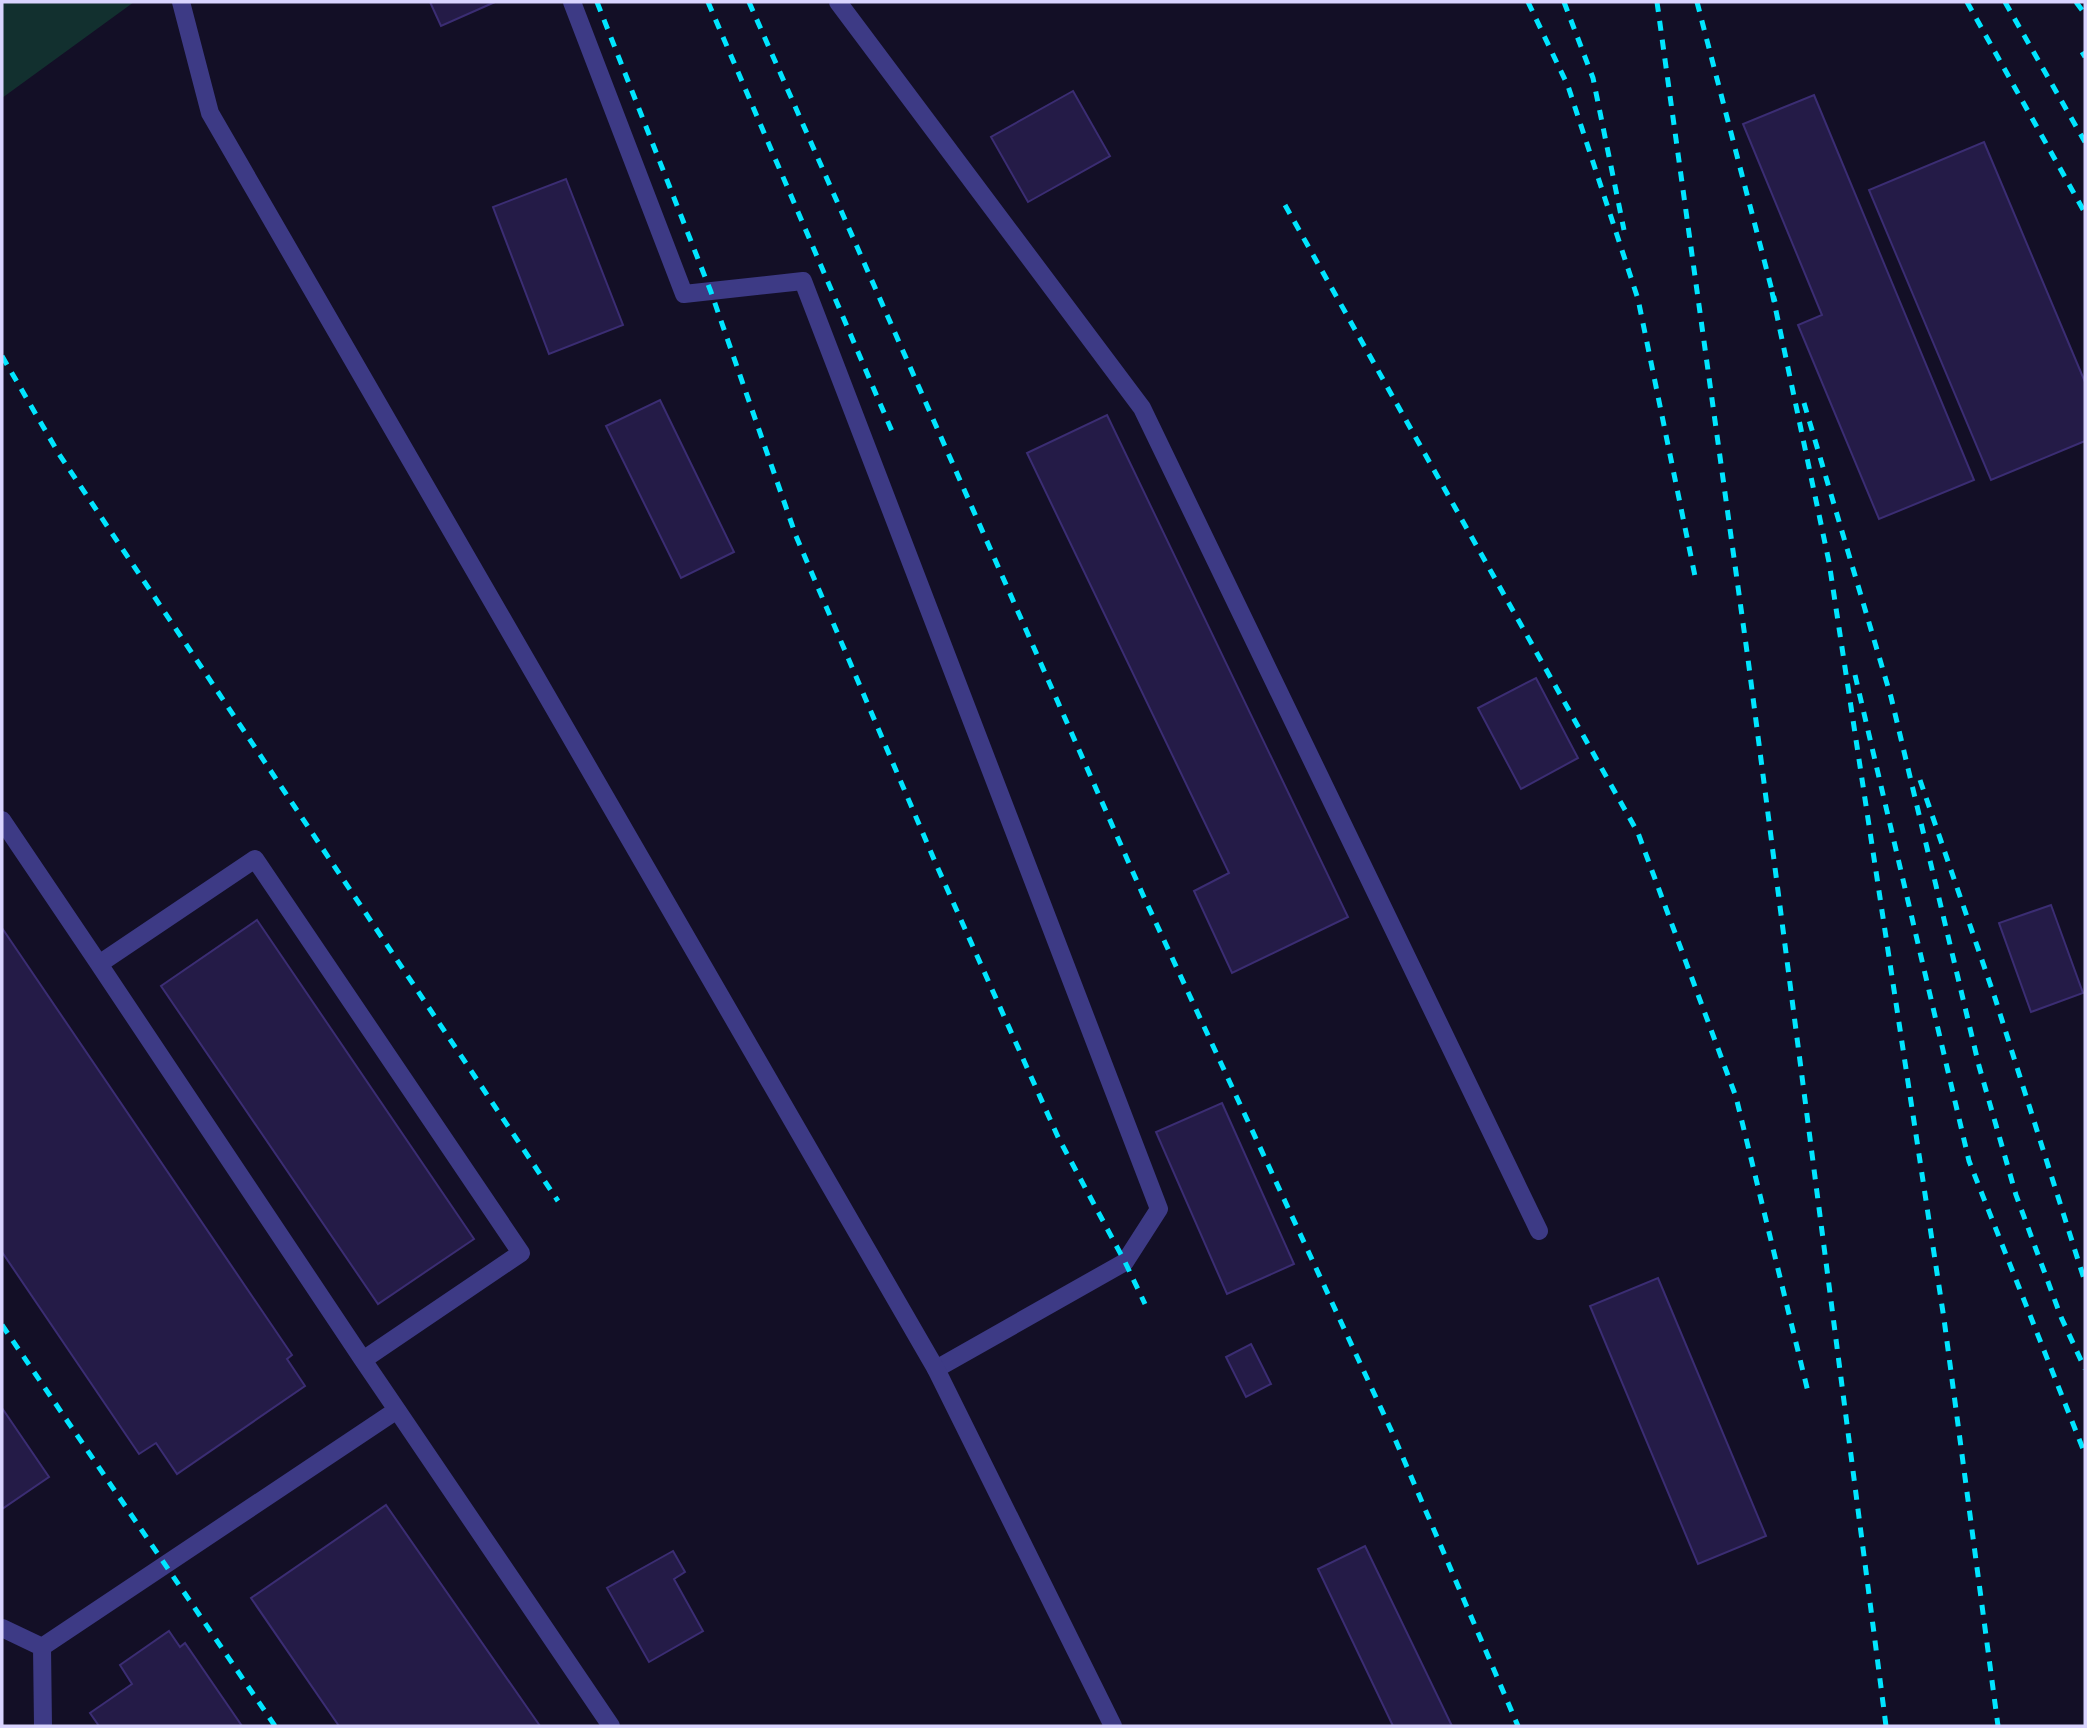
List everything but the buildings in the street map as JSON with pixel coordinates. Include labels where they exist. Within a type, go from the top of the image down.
[{"type":"street","points":[[181,2],[210,113],[936,1369],[1113,1726]]},
{"type":"street","points":[[572,2],[684,294],[803,281],[1159,1209],[1125,1262],[936,1369]]},
{"type":"street","points":[[838,2],[1142,408],[1539,1231]]},
{"type":"street","points":[[2,820],[611,1726]]},
{"type":"street","points":[[99,964],[255,859],[521,1253],[363,1360]]},
{"type":"street","points":[[42,1647],[397,1410]]},
{"type":"street","points":[[2,1628],[42,1647]]},
{"type":"street","points":[[42,1647],[43,1726]]},
{"type":"green space","points":[[2,2],[134,2],[2,98]]},
{"type":"railway","points":[[597,2],[711,292],[796,536],[936,864],[1058,1137],[1145,1304]]},
{"type":"railway","points":[[708,2],[894,436]]},
{"type":"railway","points":[[749,2],[1143,895],[1392,1432],[1518,1726]]},
{"type":"railway","points":[[1528,2],[1568,86],[1638,299],[1696,581]]},
{"type":"railway","points":[[1564,2],[1593,78],[1624,230]]},
{"type":"railway","points":[[1657,2],[1748,659],[1886,1726]]},
{"type":"railway","points":[[1697,2],[1775,302]]},
{"type":"railway","points":[[1967,2],[2085,213]]},
{"type":"railway","points":[[2005,2],[2085,142]]},
{"type":"railway","points":[[2076,2],[2085,14]]},
{"type":"railway","points":[[2082,52],[2085,57]]},
{"type":"railway","points":[[1285,205],[1638,833],[1736,1097],[1809,1396]]},
{"type":"railway","points":[[1772,292],[1829,562],[1944,1319],[1998,1726]]},
{"type":"railway","points":[[2,356],[59,454],[558,1201]]},
{"type":"railway","points":[[1804,403],[1891,697],[1979,1066],[2016,1195],[2061,1317],[2085,1369]]},
{"type":"railway","points":[[1855,675],[1969,1161],[2085,1454]]},
{"type":"railway","points":[[1920,780],[1995,998],[2085,1282]]},
{"type":"railway","points":[[2,1325],[275,1726]]}]
